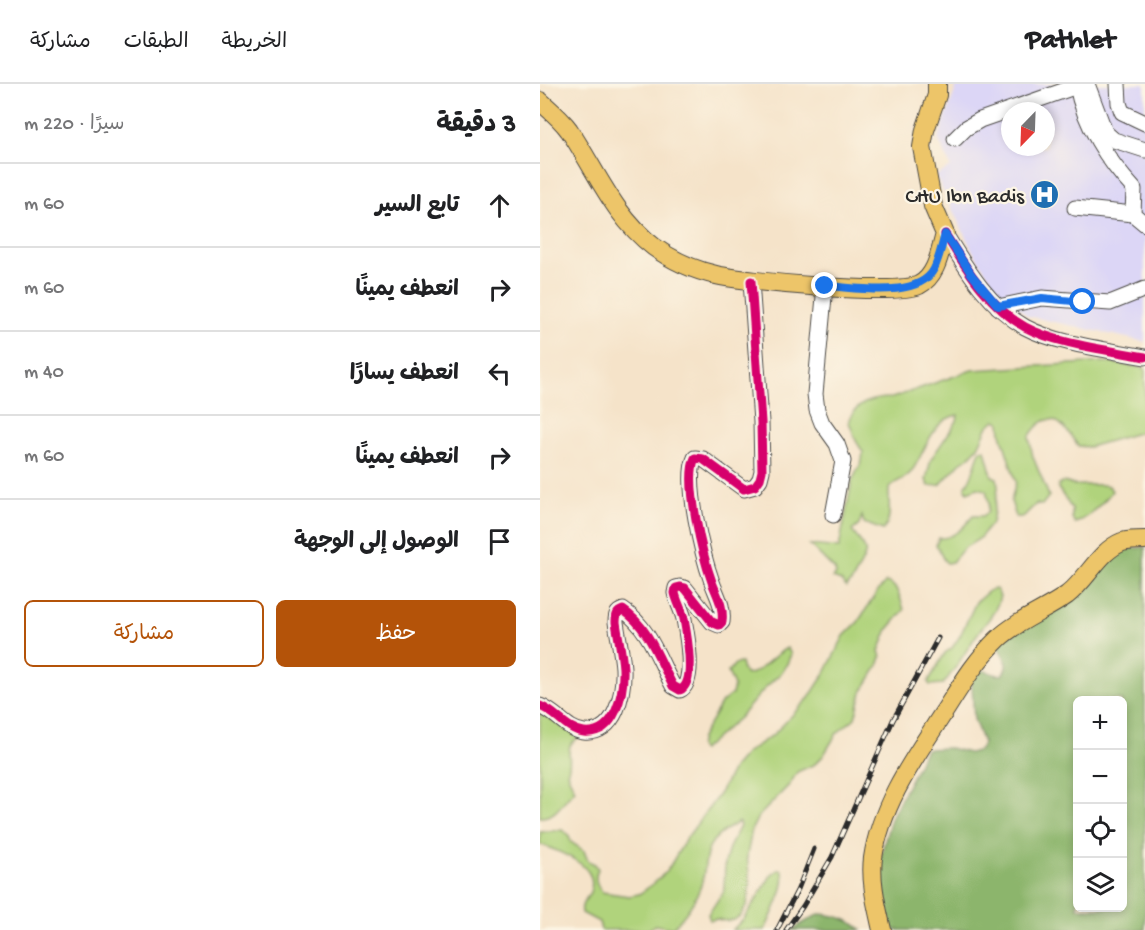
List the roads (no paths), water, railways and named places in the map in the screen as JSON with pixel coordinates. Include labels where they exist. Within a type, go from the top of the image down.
[{"type":"main road","points":[[540,101],[568,128],[612,201],[639,234],[655,248],[695,268],[716,275],[751,281],[885,289],[919,285],[934,270],[945,234],[933,206],[922,147],[937,94],[937,84]]},
{"type":"main road","points":[[882,930],[872,866],[884,819],[904,774],[968,676],[986,651],[1000,637],[1067,595],[1105,554],[1128,541],[1145,540]]},
{"type":"street","points":[[1118,84],[1122,111],[1145,123]]},
{"type":"street","points":[[955,139],[966,128],[980,120],[1081,85]]},
{"type":"street","points":[[1081,85],[1105,132],[1114,140],[1145,150]]},
{"type":"street","points":[[1075,208],[1139,219],[1134,189],[1116,170],[1088,123],[1079,97],[1081,85]]},
{"type":"street","points":[[945,234],[972,275],[998,306],[1017,323],[1064,340],[1145,357]]},
{"type":"street","points":[[540,706],[566,724],[584,732],[603,728],[611,720],[618,704],[623,674],[616,622],[616,615],[619,611],[623,610],[628,613],[650,639],[673,687],[680,690],[686,685],[689,670],[685,627],[675,593],[676,588],[685,588],[712,622],[719,625],[722,622],[723,608],[702,548],[694,503],[692,467],[695,458],[703,459],[744,489],[755,486],[760,479],[762,471],[761,422],[751,281]]},
{"type":"street","points":[[825,286],[815,394],[817,410],[841,453],[843,461],[833,515]]},
{"type":"street","points":[[998,306],[1042,298],[1110,303],[1145,289]]},
{"type":"railway","points":[[786,930],[832,857],[893,720],[938,638]]},
{"type":"railway","points":[[777,930],[798,889],[814,849]]},
{"type":"place","name":"CHU Ibn Badis","points":[[1045,195]]}]
